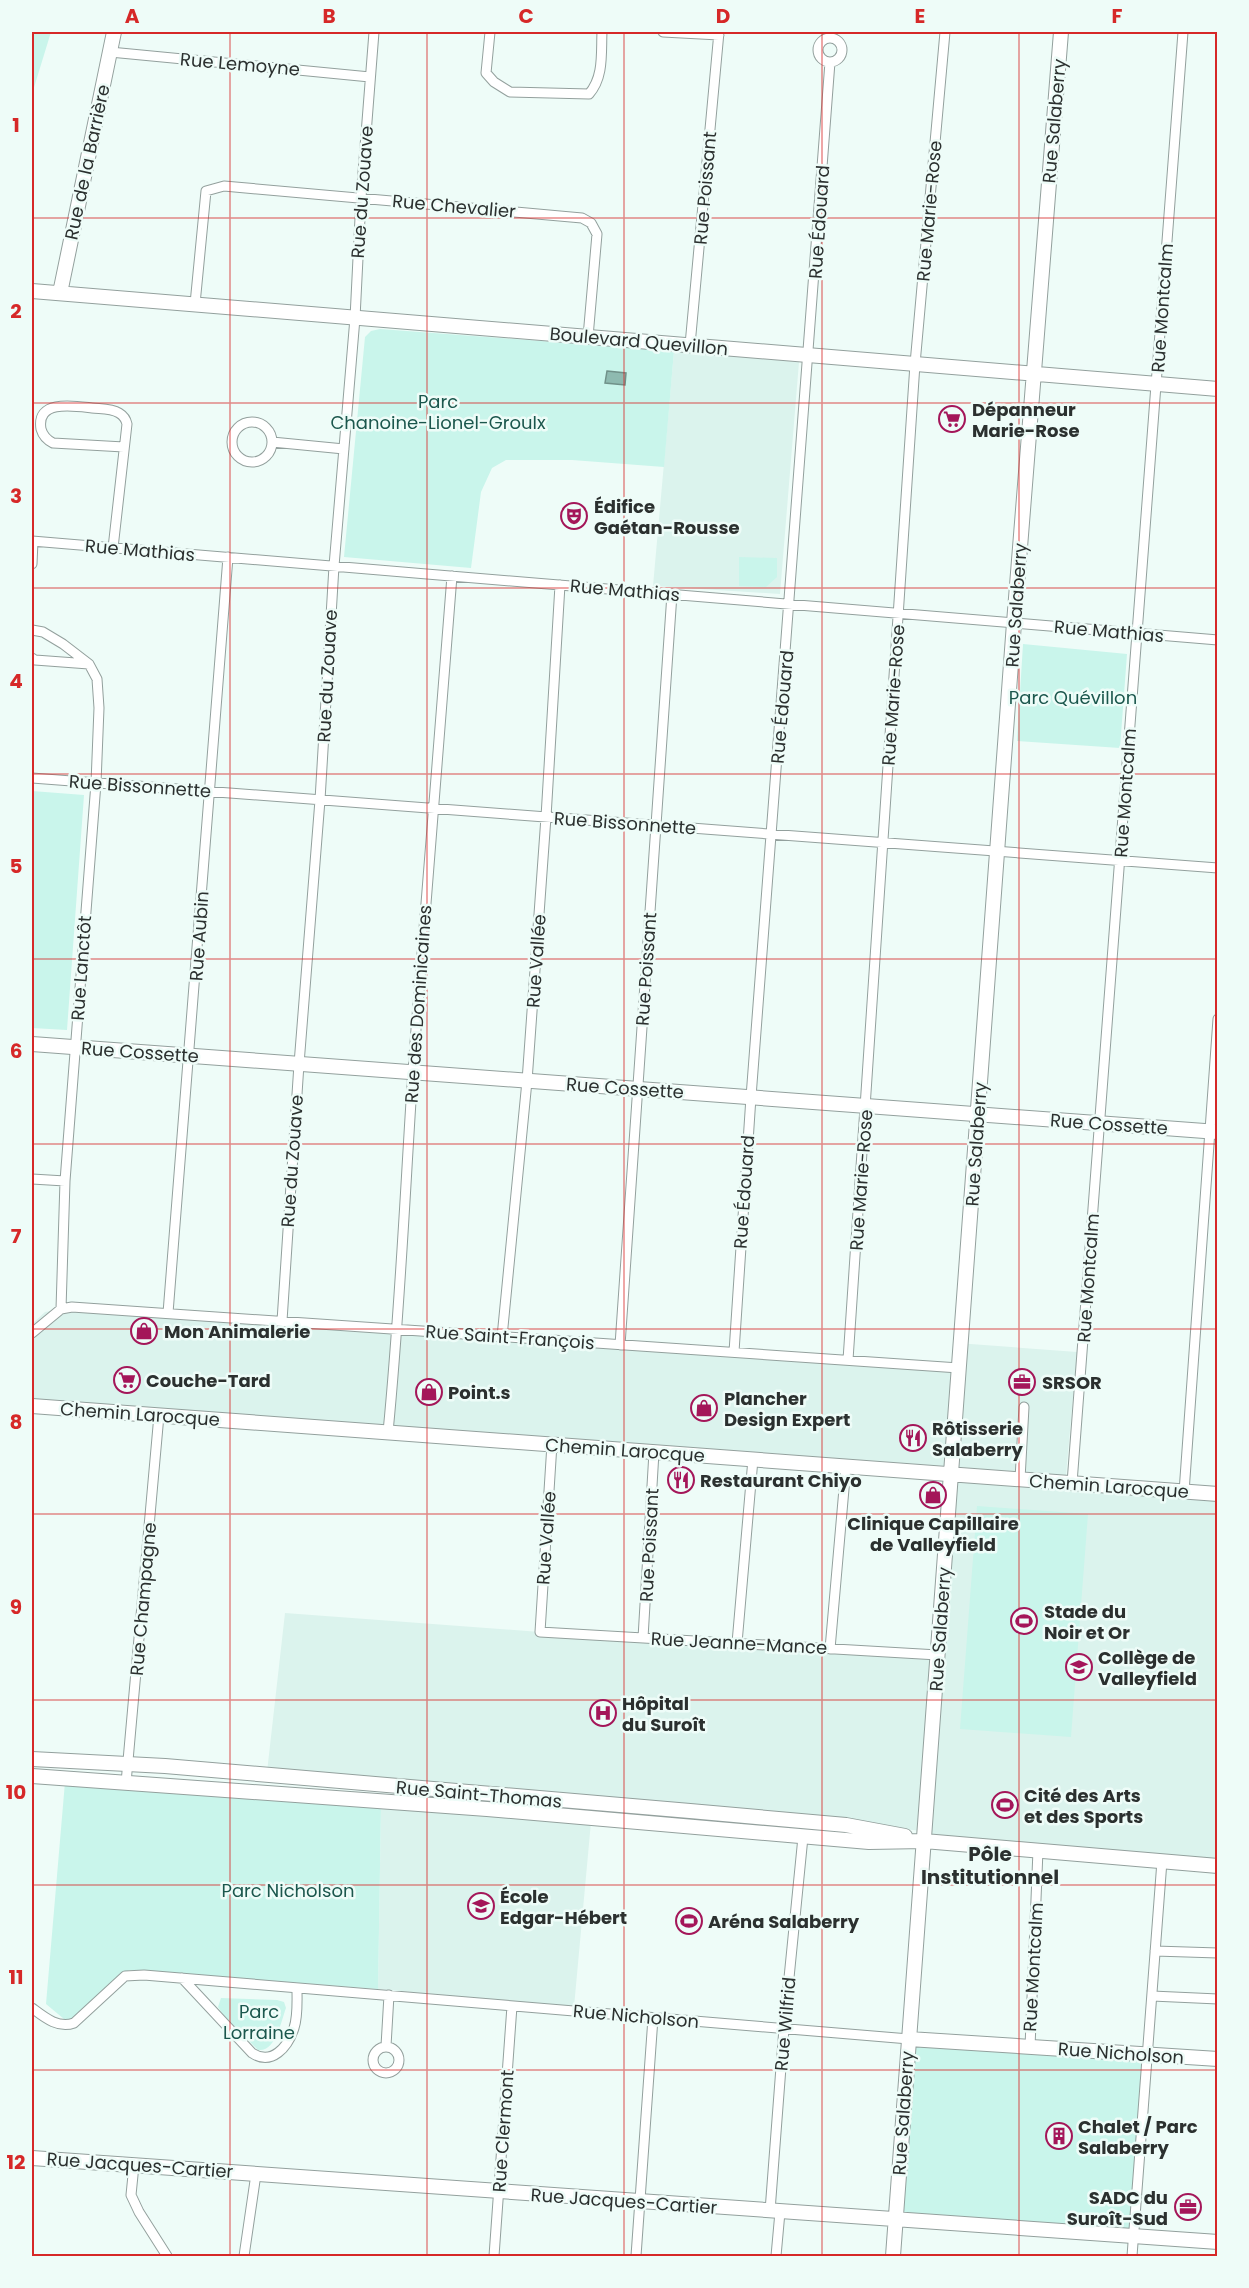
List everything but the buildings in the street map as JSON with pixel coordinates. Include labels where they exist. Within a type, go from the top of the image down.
[{"type":"street","name":"Rue de la Barrière","points":[[60,293],[114,32]]},
{"type":"street","name":"Rue du Zouave","points":[[282,1322],[298,1064],[320,800],[334,566],[355,318],[361,198],[374,32]]},
{"type":"street","points":[[489,32],[486,73],[494,82],[510,92],[589,94],[597,85],[600,72],[602,32]]},
{"type":"street","points":[[663,32],[719,33]]},
{"type":"street","name":"Rue Marie-Rose","points":[[848,1360],[867,1106],[915,364],[945,32]]},
{"type":"street","name":"Rue Salaberry","points":[[892,2256],[999,851],[1014,623],[1061,32]]},
{"type":"street","name":"Rue Montcalm","points":[[1072,1483],[1183,32]]},
{"type":"street","name":"Rue Poissant","points":[[690,345],[719,33]]},
{"type":"street","name":"Rue Lemoyne","points":[[110,52],[370,77]]},
{"type":"street","name":"Rue Édouard","points":[[734,1352],[751,1097],[830,62]]},
{"type":"street","name":"Rue Chevalier","points":[[195,304],[206,191],[224,186],[582,218],[591,223],[597,234],[588,337]]},
{"type":"street","name":"Boulevard Quevillon","points":[[32,291],[1218,389]]},
{"type":"street","points":[[113,548],[127,424],[121,414],[113,410],[64,405],[48,410],[42,419],[43,434],[53,443],[124,447]]},
{"type":"street","points":[[255,422],[267,429],[273,442],[269,454],[264,459],[252,463],[240,459],[232,448],[231,442],[233,435],[242,424],[255,422]]},
{"type":"street","points":[[273,442],[344,449]]},
{"type":"street","points":[[32,541],[32,564]]},
{"type":"street","name":"Rue Mathias","points":[[32,541],[1218,640]]},
{"type":"street","name":"Rue Aubin","points":[[168,1313],[228,558]]},
{"type":"street","name":"Rue des Dominicaines","points":[[388,1432],[398,1330],[413,1072],[432,808],[452,576]]},
{"type":"street","name":"Rue Vallée","points":[[502,1337],[527,1081],[560,585]]},
{"type":"street","name":"Rue Poissant","points":[[620,1345],[672,594]]},
{"type":"street","points":[[32,630],[63,644],[89,664]]},
{"type":"street","points":[[32,658],[89,664]]},
{"type":"street","name":"Rue Lanctôt","points":[[60,1309],[65,1181],[96,783],[99,708],[97,680],[89,664]]},
{"type":"street","name":"Rue Bissonnette","points":[[32,778],[1218,868]]},
{"type":"street","points":[[1184,1492],[1214,1131],[1218,1020]]},
{"type":"street","name":"Rue Cossette","points":[[32,1044],[1214,1131]]},
{"type":"street","points":[[32,1179],[65,1181]]},
{"type":"street","name":"Rue Saint-François","points":[[60,1309],[72,1307],[168,1313],[959,1368]]},
{"type":"street","points":[[32,1332],[60,1309]]},
{"type":"street","name":"Chemin Larocque","points":[[32,1406],[1218,1494]]},
{"type":"street","points":[[1020,1479],[1024,1407]]},
{"type":"street","name":"Rue Champagne","points":[[126,1783],[159,1415]]},
{"type":"street","name":"Rue Vallée","points":[[540,1632],[552,1444]]},
{"type":"street","name":"Rue Poissant","points":[[643,1638],[654,1452]]},
{"type":"street","points":[[737,1643],[753,1459]]},
{"type":"street","points":[[830,1649],[846,1466]]},
{"type":"street","name":"Rue Jeanne-Mance","points":[[540,1632],[938,1655]]},
{"type":"street","name":"Rue Saint-Thomas","points":[[32,1759],[128,1766],[165,1766],[846,1825],[924,1840]]},
{"type":"street","name":"Rue Saint-Thomas","points":[[32,1776],[869,1842],[924,1840],[1218,1866]]},
{"type":"street","points":[[380,1802],[382,1786]]},
{"type":"street","name":"Rue Wilfrid","points":[[777,2256],[775,2211],[784,2028],[803,1837]]},
{"type":"street","name":"Rue Montcalm","points":[[1030,2047],[1038,1850]]},
{"type":"street","points":[[1132,2256],[1162,1861]]},
{"type":"street","points":[[1155,1951],[1218,1953]]},
{"type":"street","name":"Rue Nicholson","points":[[32,2008],[56,2023],[67,2025],[74,2023],[125,1976],[137,1974],[909,2039],[1218,2059]]},
{"type":"street","points":[[182,1978],[245,2045],[261,2058],[267,2058],[279,2052],[288,2040],[294,2027],[297,1989]]},
{"type":"street","points":[[386,2046],[389,1995]]},
{"type":"street","points":[[1152,1996],[1218,1999]]},
{"type":"street","name":"Rue Clermont","points":[[494,2256],[512,2006]]},
{"type":"street","points":[[636,2256],[652,2018]]},
{"type":"street","name":"Rue Jacques-Cartier","points":[[32,2158],[1218,2242]]},
{"type":"street","points":[[134,2165],[131,2195],[167,2256]]},
{"type":"street","points":[[244,2256],[256,2174]]},
{"type":"shaded area","points":[[674,351],[799,362],[780,594],[653,586]]},
{"type":"shaded area","points":[[607,371],[626,373],[625,385],[605,383]]},
{"type":"shaded area","points":[[61,1309],[955,1372],[957,1343],[1077,1352],[1066,1475],[32,1399],[32,1324],[45,1312]]},
{"type":"shaded area","name":"Collège de Valleyfield","points":[[955,1477],[1217,1496],[1217,1863],[927,1837]]},
{"type":"shaded area","name":"Hôpital du Suroît","points":[[285,1613],[540,1632],[938,1655],[924,1831],[267,1772]]},
{"type":"shaded area","name":"École Edgar-Hébert","points":[[381,1806],[591,1822],[574,2007],[378,1989]]},
{"type":"green space","points":[[32,32],[51,32],[32,94]]},
{"type":"green space","name":"Parc Chanoine-Lionel-Groulx","points":[[380,329],[674,351],[664,467],[572,460],[506,460],[492,468],[481,492],[471,568],[344,557],[365,337],[371,331]]},
{"type":"green space","points":[[739,557],[777,558],[777,577],[766,587],[739,586]]},
{"type":"green space","name":"Parc Quévillon","points":[[1023,644],[1127,654],[1120,748],[1017,741]]},
{"type":"green space","points":[[32,791],[84,795],[67,1030],[32,1028]]},
{"type":"green space","name":"Stade du Noir et Or","points":[[977,1506],[1088,1514],[1071,1737],[960,1729]]},
{"type":"green space","name":"Parc Nicholson","points":[[65,1782],[381,1806],[378,1989],[129,1970],[74,2023],[64,2019],[46,2004]]},
{"type":"green space","name":"Parc Lorraine","points":[[221,1998],[284,2002],[286,2008],[280,2028],[269,2046],[258,2050],[224,2016],[218,2007]]},
{"type":"green space","points":[[909,2039],[1147,2055],[1133,2236],[895,2220]]},
{"type":"place","name":"Dépanneur Marie-Rose","points":[[952,419]]},
{"type":"place","name":"Édifice Gaétan-Rousse","points":[[574,516]]},
{"type":"place","name":"Mon Animalerie","points":[[144,1331]]},
{"type":"place","name":"Couche-Tard","points":[[127,1380]]},
{"type":"place","name":"SRSOR","points":[[1022,1382]]},
{"type":"place","name":"Point.s","points":[[429,1392]]},
{"type":"place","name":"Plancher Design Expert","points":[[704,1408]]},
{"type":"place","name":"Rôtisserie Salaberry","points":[[913,1438]]},
{"type":"place","name":"Restaurant Chiyo","points":[[681,1480]]},
{"type":"place","name":"Clinique Capillaire de Valleyfield","points":[[933,1495]]},
{"type":"place","name":"Stade du Noir et Or","points":[[1024,1621]]},
{"type":"place","name":"Collège de Valleyfield","points":[[1079,1667]]},
{"type":"place","name":"Hôpital du Suroît","points":[[603,1713]]},
{"type":"place","name":"Cité des Arts et des Sports","points":[[1005,1805]]},
{"type":"place","name":"École Edgar-Hébert","points":[[481,1906]]},
{"type":"place","name":"Aréna Salaberry","points":[[689,1921]]},
{"type":"place","name":"Chalet / Parc Salaberry","points":[[1059,2136]]},
{"type":"place","name":"SADC du Suroît-Sud","points":[[1188,2207]]},
{"type":"district","name":"Pôle Institutionnel","points":[[990,1866]]}]
